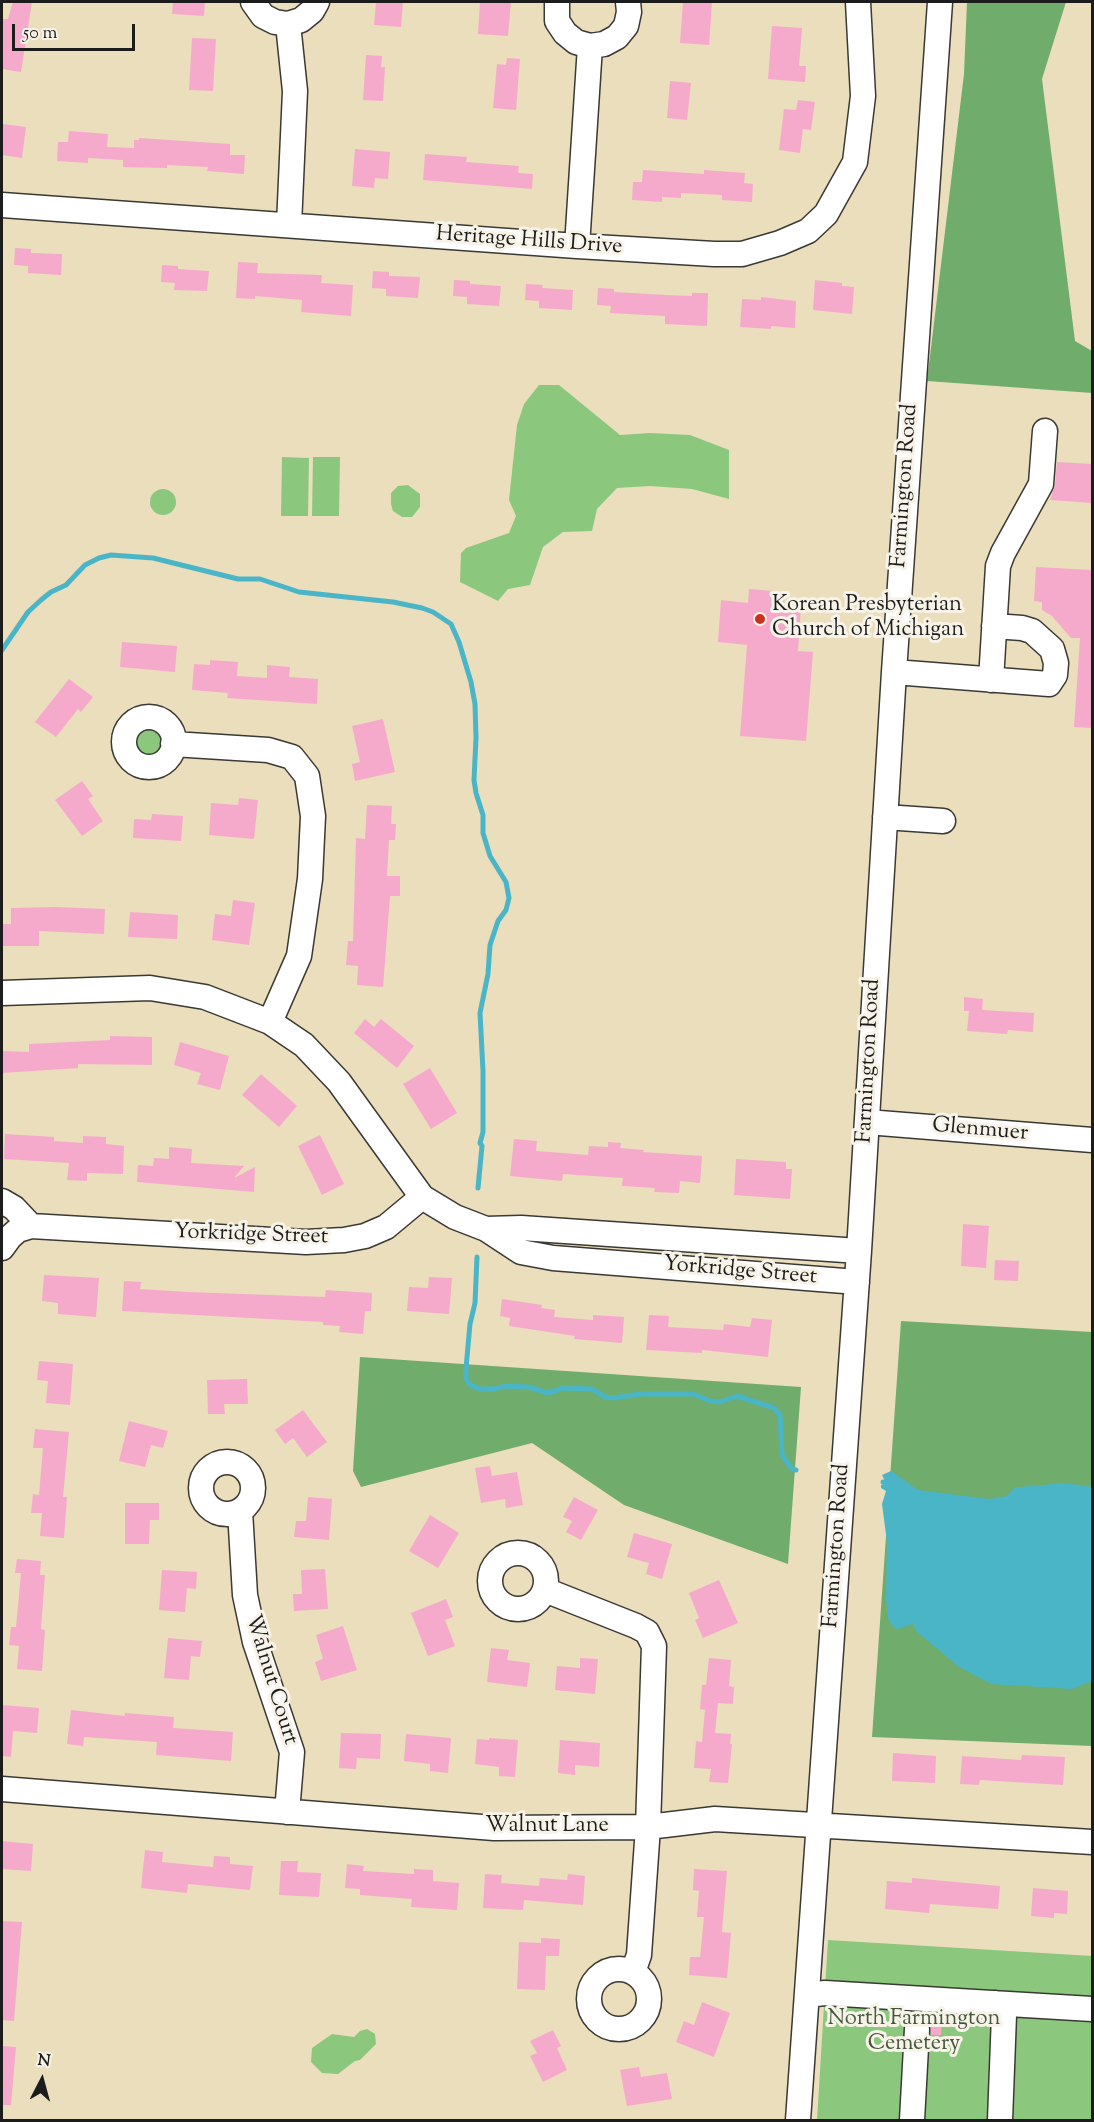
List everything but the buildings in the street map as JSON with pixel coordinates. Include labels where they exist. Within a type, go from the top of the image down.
[{"type":"street","points":[[253,2],[263,16],[275,22],[288,24],[302,20],[312,11],[317,2]]},
{"type":"street","points":[[557,2],[557,21],[565,33],[576,42],[590,46],[604,44],[617,37],[626,26],[629,12],[628,2]]},
{"type":"street","name":"Heritage Hills Drive","points":[[2,205],[577,246],[742,254],[780,243],[808,231],[826,214],[855,162],[862,96],[858,2]]},
{"type":"street","name":"Farmington Road","points":[[798,2121],[857,1282],[894,672],[940,2]]},
{"type":"street","points":[[288,24],[295,91],[289,225]]},
{"type":"street","points":[[577,246],[590,46]]},
{"type":"street","points":[[991,680],[998,566],[1003,552],[1041,484],[1044,431]]},
{"type":"street","points":[[894,672],[1049,684],[1056,675],[1056,663],[1052,649],[1032,631],[994,626]]},
{"type":"street","points":[[173,744],[268,750],[292,757],[307,776],[313,816],[310,879],[299,956],[270,1022]]},
{"type":"street","points":[[885,817],[943,821]]},
{"type":"street","points":[[2,993],[150,988],[205,997],[270,1022],[304,1045],[339,1082],[422,1197]]},
{"type":"street","name":"Glenmuer","points":[[867,1122],[1092,1140]]},
{"type":"street","name":"Yorkridge Street","points":[[31,1226],[306,1242],[333,1240],[364,1236],[386,1227],[422,1197],[455,1217],[486,1229],[521,1252],[553,1258],[857,1282]]},
{"type":"street","points":[[2,1201],[14,1208],[31,1226],[18,1230],[2,1248]]},
{"type":"street","name":"Yorkridge Street","points":[[486,1229],[521,1228],[859,1251]]},
{"type":"street","points":[[642,1264],[644,1236]]},
{"type":"street","name":"Walnut Court","points":[[240,1511],[245,1594],[255,1642],[292,1752],[287,1812]]},
{"type":"street","points":[[545,1590],[636,1626],[647,1632],[654,1646],[648,1827],[639,1955],[633,1972]]},
{"type":"street","name":"Walnut Lane","points":[[2,1789],[494,1828],[648,1827],[715,1819],[1092,1842]]},
{"type":"street","points":[[807,1995],[825,1993],[916,2014],[996,2003],[1092,2009]]},
{"type":"street","points":[[996,2003],[1002,2008],[1004,2015],[1000,2121]]},
{"type":"street","points":[[912,2121],[916,2014]]},
{"type":"green space","points":[[967,2],[1066,2],[1042,79],[1075,341],[1092,351],[1092,393],[927,381],[964,74]]},
{"type":"green space","points":[[539,385],[559,385],[620,435],[650,433],[690,435],[729,450],[729,499],[692,489],[650,486],[617,488],[597,509],[592,531],[563,532],[543,547],[530,585],[508,589],[498,601],[460,582],[461,553],[466,548],[509,533],[516,516],[509,500],[517,425],[524,404]]},
{"type":"green space","points":[[282,457],[309,458],[308,516],[281,516]]},
{"type":"green space","points":[[313,457],[340,457],[339,516],[312,516]]},
{"type":"green space","points":[[408,485],[420,494],[420,507],[412,517],[402,517],[393,511],[391,493],[398,486]]},
{"type":"green space","points":[[163,489],[172,493],[176,502],[172,511],[163,515],[154,511],[150,502],[154,493]]},
{"type":"green space","points":[[149,728],[159,732],[163,742],[159,752],[149,756],[139,752],[135,742],[139,732]]},
{"type":"green space","points":[[901,1321],[1092,1332],[1092,1746],[872,1737]]},
{"type":"green space","points":[[360,1357],[801,1387],[788,1564],[624,1505],[532,1443],[361,1487],[353,1471]]},
{"type":"green space","name":"North Farmington Cemetery","points":[[828,1940],[1092,1956],[1092,2120],[817,2120]]},
{"type":"green space","points":[[367,2029],[375,2034],[376,2044],[360,2060],[355,2061],[338,2074],[322,2073],[311,2062],[312,2048],[332,2034],[354,2037],[360,2031]]},
{"type":"water","points":[[891,1471],[918,1490],[990,1499],[1007,1496],[1014,1488],[1020,1487],[1064,1483],[1092,1487],[1092,1681],[1072,1689],[991,1684],[959,1667],[917,1632],[913,1624],[897,1629],[893,1627],[888,1618],[886,1598],[887,1542],[882,1504],[886,1491],[881,1488],[881,1485],[886,1483],[882,1475]]},
{"type":"waterway","points":[[2,650],[28,612],[41,600],[66,585],[85,565],[111,555],[153,558],[238,579],[260,579],[299,592],[393,602],[433,612],[451,624],[459,642],[475,704],[474,780],[483,815],[483,833],[490,856],[506,882],[509,898],[490,945],[488,974],[480,1013],[483,1132],[480,1143],[482,1146],[478,1188]]},
{"type":"waterway","points":[[477,1257],[475,1303],[470,1324],[466,1368],[466,1378],[469,1384],[479,1389],[506,1386],[528,1387],[548,1393],[564,1388],[592,1389],[605,1397],[613,1398],[640,1394],[693,1394],[719,1402],[737,1396],[774,1408],[780,1415],[782,1455],[791,1468],[796,1470]]},
{"type":"place","name":"Korean Presbyterian Church of Michigan","points":[[760,619]]}]
